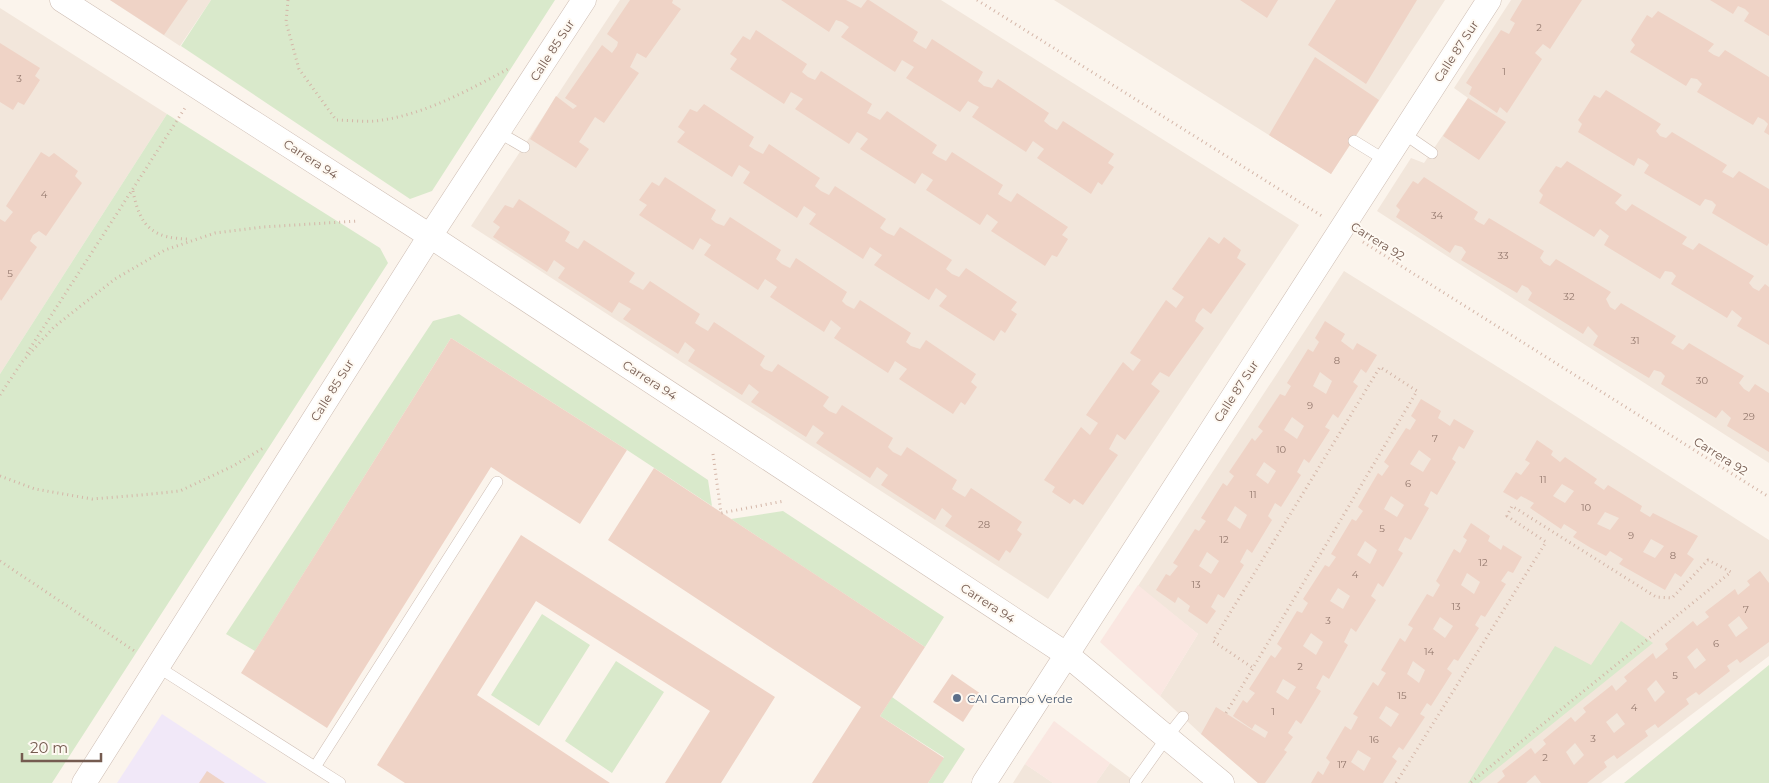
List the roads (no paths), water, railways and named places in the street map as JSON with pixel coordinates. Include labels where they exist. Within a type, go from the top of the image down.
[{"type":"street","name":"Calle 85 Sur","points":[[84,783],[430,236],[584,0]]},
{"type":"street","name":"Calle 87 Sur","points":[[984,783],[1489,0]]},
{"type":"street","name":"Carrera 94","points":[[67,1],[430,236],[1066,654],[1222,783]]},
{"type":"lane","points":[[498,132],[524,147]]},
{"type":"lane","points":[[1403,133],[1432,153]]},
{"type":"lane","points":[[1354,141],[1385,160]]},
{"type":"lane","points":[[314,767],[496,482]]},
{"type":"lane","points":[[158,667],[340,783]]},
{"type":"lane","points":[[1135,782],[1183,717]]},
{"type":"place","name":"CAI Campo Verde","points":[[957,698]]}]
